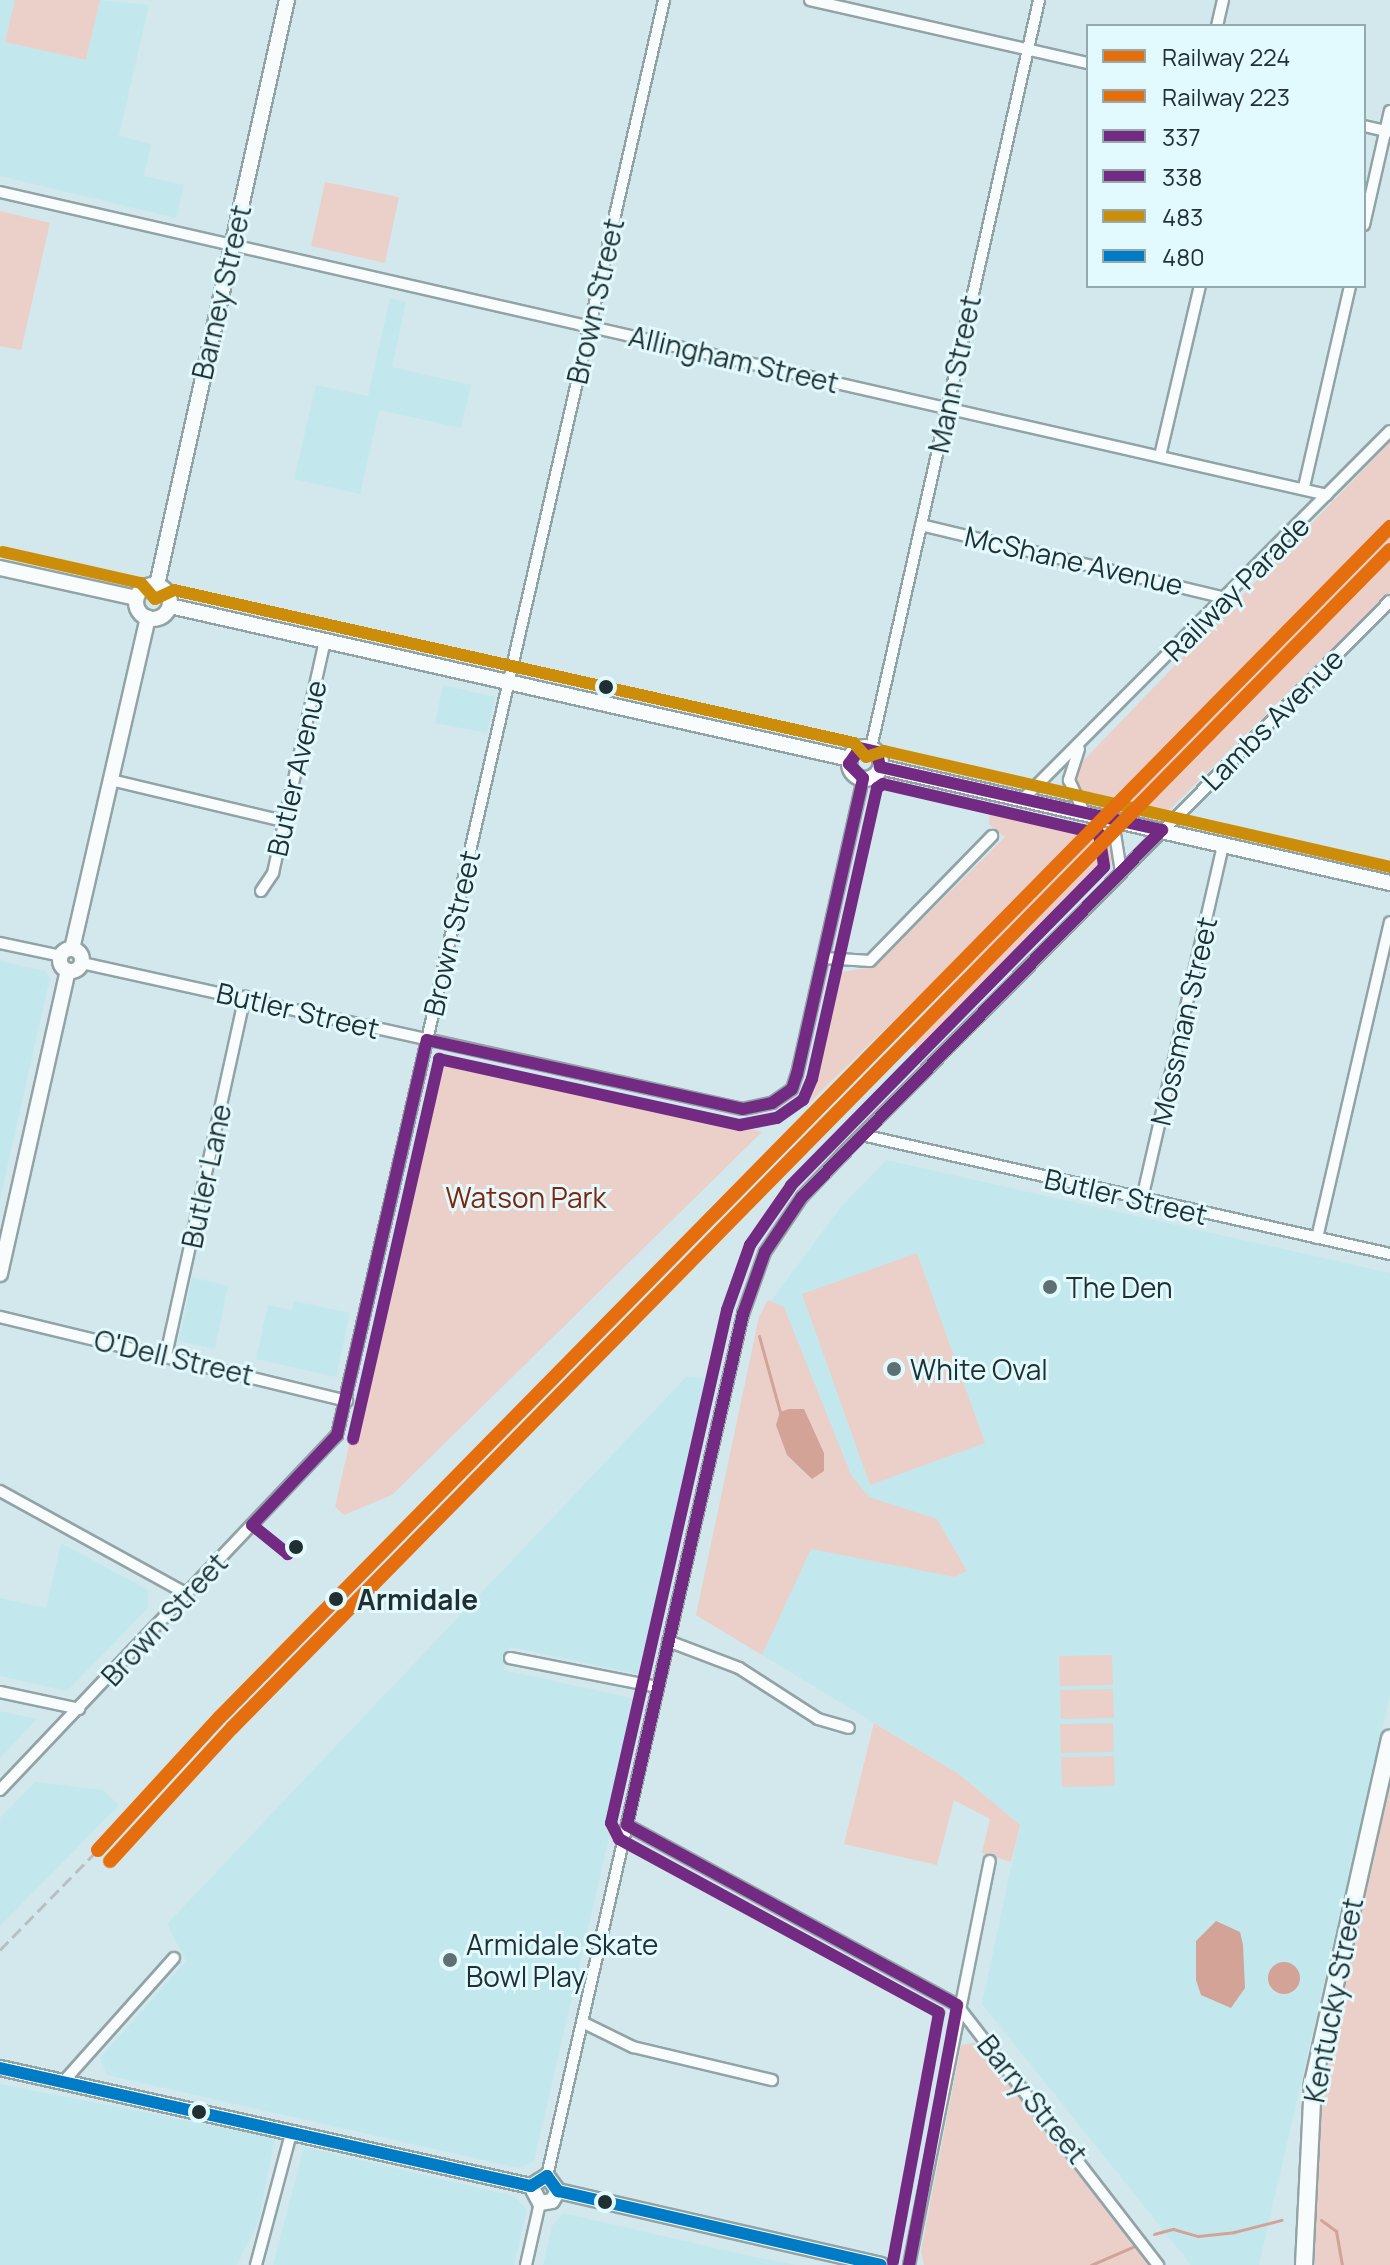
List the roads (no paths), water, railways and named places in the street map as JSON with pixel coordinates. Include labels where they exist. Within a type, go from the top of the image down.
[{"type":"main road","name":"Kentucky Street","points":[[1304,2265],[1313,2083],[1390,1738]]},
{"type":"street","name":"Barney Street","points":[[157,585],[287,0]]},
{"type":"street","name":"Brown Street","points":[[0,1790],[337,1435],[664,0]]},
{"type":"street","points":[[810,0],[1086,63]]},
{"type":"street","name":"Mann Street","points":[[871,748],[1039,0]]},
{"type":"street","points":[[1217,24],[1223,0]]},
{"type":"street","points":[[1366,217],[1388,132],[1390,111]]},
{"type":"street","points":[[1366,126],[1388,132]]},
{"type":"street","name":"Allingham Street","points":[[0,192],[1304,487],[1327,495]]},
{"type":"street","points":[[1160,456],[1200,288]]},
{"type":"street","points":[[1304,487],[1350,288]]},
{"type":"street","name":"Railway Parade","points":[[1026,796],[1390,431]]},
{"type":"street","name":"McShane Avenue","points":[[921,525],[1226,598]]},
{"type":"street","points":[[0,568],[136,598],[148,618],[111,780],[66,953],[68,971],[0,1274]]},
{"type":"street","points":[[136,598],[143,587],[157,585],[168,593],[170,606],[162,617],[148,618]]},
{"type":"street","name":"Lambs Avenue","points":[[862,1135],[1390,601]]},
{"type":"street","points":[[170,606],[850,759]]},
{"type":"street","name":"Butler Avenue","points":[[261,891],[273,873],[325,641]]},
{"type":"street","name":"Railway Parade","points":[[1081,744],[1069,780],[1085,812]]},
{"type":"street","points":[[850,759],[860,748],[871,748],[880,767]]},
{"type":"street","points":[[850,759],[854,774],[863,778]]},
{"type":"street","points":[[992,836],[870,961],[824,958],[863,778],[880,767],[1085,812]]},
{"type":"street","points":[[111,780],[283,821]]},
{"type":"street","points":[[1002,796],[1026,796],[1113,821],[1390,883]]},
{"type":"street","points":[[1113,821],[1121,872]]},
{"type":"street","name":"Mossman Street","points":[[1142,1199],[1223,844]]},
{"type":"street","points":[[1317,1238],[1390,922]]},
{"type":"street","points":[[0,943],[66,953],[82,963],[68,971]]},
{"type":"street","name":"Butler Street","points":[[82,963],[743,1109],[772,1103],[792,1089],[824,958]]},
{"type":"street","name":"Butler Lane","points":[[166,1355],[245,997]]},
{"type":"street","points":[[0,2068],[531,2186],[547,2176],[753,1281],[802,1197],[862,1135]]},
{"type":"street","name":"Butler Street","points":[[862,1135],[1390,1254]]},
{"type":"street","name":"O'Dell Street","points":[[0,1317],[347,1401]]},
{"type":"street","points":[[0,1491],[187,1594]]},
{"type":"street","points":[[668,1641],[739,1668],[818,1719],[849,1728]]},
{"type":"street","points":[[510,1658],[658,1687]]},
{"type":"street","points":[[0,1692],[79,1709]]},
{"type":"street","name":"Barry Street","points":[[627,1825],[957,2005],[1158,2265]]},
{"type":"street","points":[[909,2265],[957,2005],[990,1861]]},
{"type":"street","points":[[64,2081],[174,1958]]},
{"type":"street","points":[[584,2023],[633,2047],[772,2080]]},
{"type":"street","points":[[256,2265],[291,2133]]},
{"type":"street","points":[[547,2176],[558,2191],[881,2265]]},
{"type":"street","points":[[526,2265],[540,2203],[531,2186]]},
{"type":"street","points":[[540,2203],[552,2201],[558,2191]]},
{"type":"waterway","points":[[759,1336],[780,1412]]},
{"type":"waterway","points":[[1154,2234],[1173,2229],[1198,2236],[1234,2232],[1281,2220]]},
{"type":"waterway","points":[[1321,2220],[1336,2231],[1342,2265]]},
{"type":"waterway","points":[[1091,2265],[1135,2246]]},
{"type":"railway","points":[[0,1950],[738,1195]]},
{"type":"rail line","name":"224","points":[[98,1850],[220,1717],[1390,527]]},
{"type":"rail line","name":"223","points":[[110,1861],[232,1728],[1390,550]]},
{"type":"place","name":"The Den","points":[[1050,1287]]},
{"type":"place","name":"White Oval","points":[[894,1369]]},
{"type":"place","name":"Armidale","points":[[336,1599]]},
{"type":"place","name":"Armidale Skate Bowl Play","points":[[450,1960]]},
{"type":"park label","name":"Watson Park","points":[[526,1197]]}]
